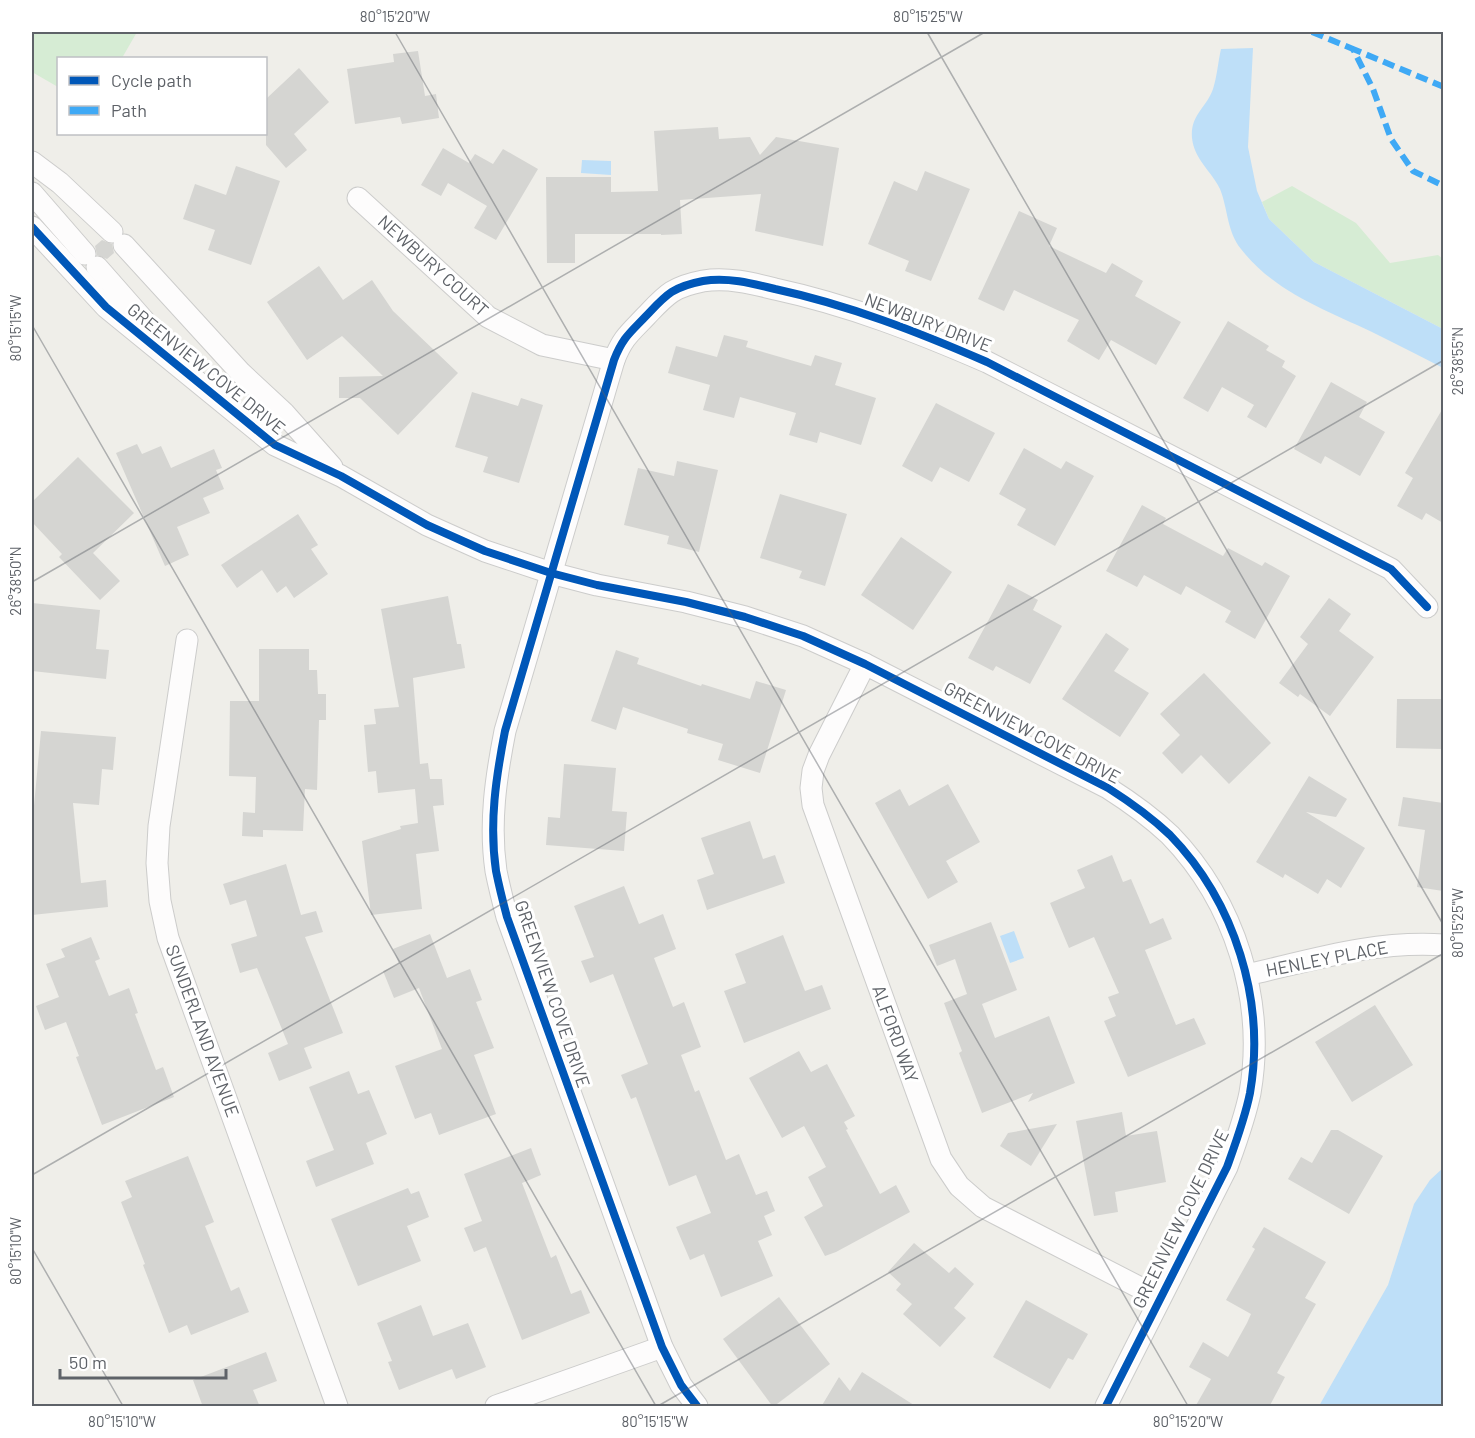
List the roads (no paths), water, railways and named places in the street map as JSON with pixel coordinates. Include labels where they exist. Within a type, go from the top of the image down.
[{"type":"street","name":"GREENVIEW COVE DRIVE","points":[[32,162],[60,183],[118,239],[241,373],[284,413],[341,476]]},
{"type":"street","name":"GREENVIEW COVE DRIVE","points":[[32,193],[206,389]]},
{"type":"street","name":"NEWBURY COURT","points":[[358,198],[488,317],[542,345],[614,360]]},
{"type":"street","name":"GREENVIEW COVE DRIVE","points":[[32,227],[106,308],[275,444],[341,476],[427,525],[485,550],[552,573],[597,585],[745,616],[803,636],[865,664],[1108,788],[1140,810],[1170,836],[1195,866],[1216,898],[1233,933],[1247,975],[1253,1014],[1254,1053],[1250,1092],[1241,1130],[1227,1167],[1106,1407]]},
{"type":"street","name":"NEWBURY DRIVE","points":[[552,573],[620,343],[657,302],[670,292],[704,281],[740,281],[850,309],[920,333],[987,362],[1391,569],[1427,607]]},
{"type":"street","name":"GREENVIEW COVE DRIVE","points":[[552,573],[505,731],[496,777],[493,824],[496,871],[507,917],[662,1347],[681,1385],[697,1407]]},
{"type":"street","name":"SUNDERLAND AVENUE","points":[[187,640],[159,826],[157,863],[160,901],[168,938],[337,1407]]},
{"type":"street","name":"ALFORD WAY","points":[[865,664],[813,771],[811,788],[813,806],[941,1159],[959,1186],[983,1207],[1160,1298]]},
{"type":"street","name":"HENLEY PLACE","points":[[1247,975],[1383,946],[1443,945]]},
{"type":"street","points":[[496,1407],[662,1347]]},
{"type":"water","points":[[1253,48],[1248,147],[1257,191],[1269,219],[1314,262],[1443,329],[1443,368],[1287,290],[1255,265],[1236,242],[1220,189],[1193,146],[1192,130],[1196,117],[1213,89],[1221,49]]},
{"type":"water","points":[[582,160],[611,161],[611,175],[581,173]]},
{"type":"water","points":[[1014,931],[1024,958],[1010,963],[1000,936]]},
{"type":"water","points":[[1443,1168],[1443,1406],[1319,1406],[1388,1285],[1414,1204],[1430,1180]]}]
